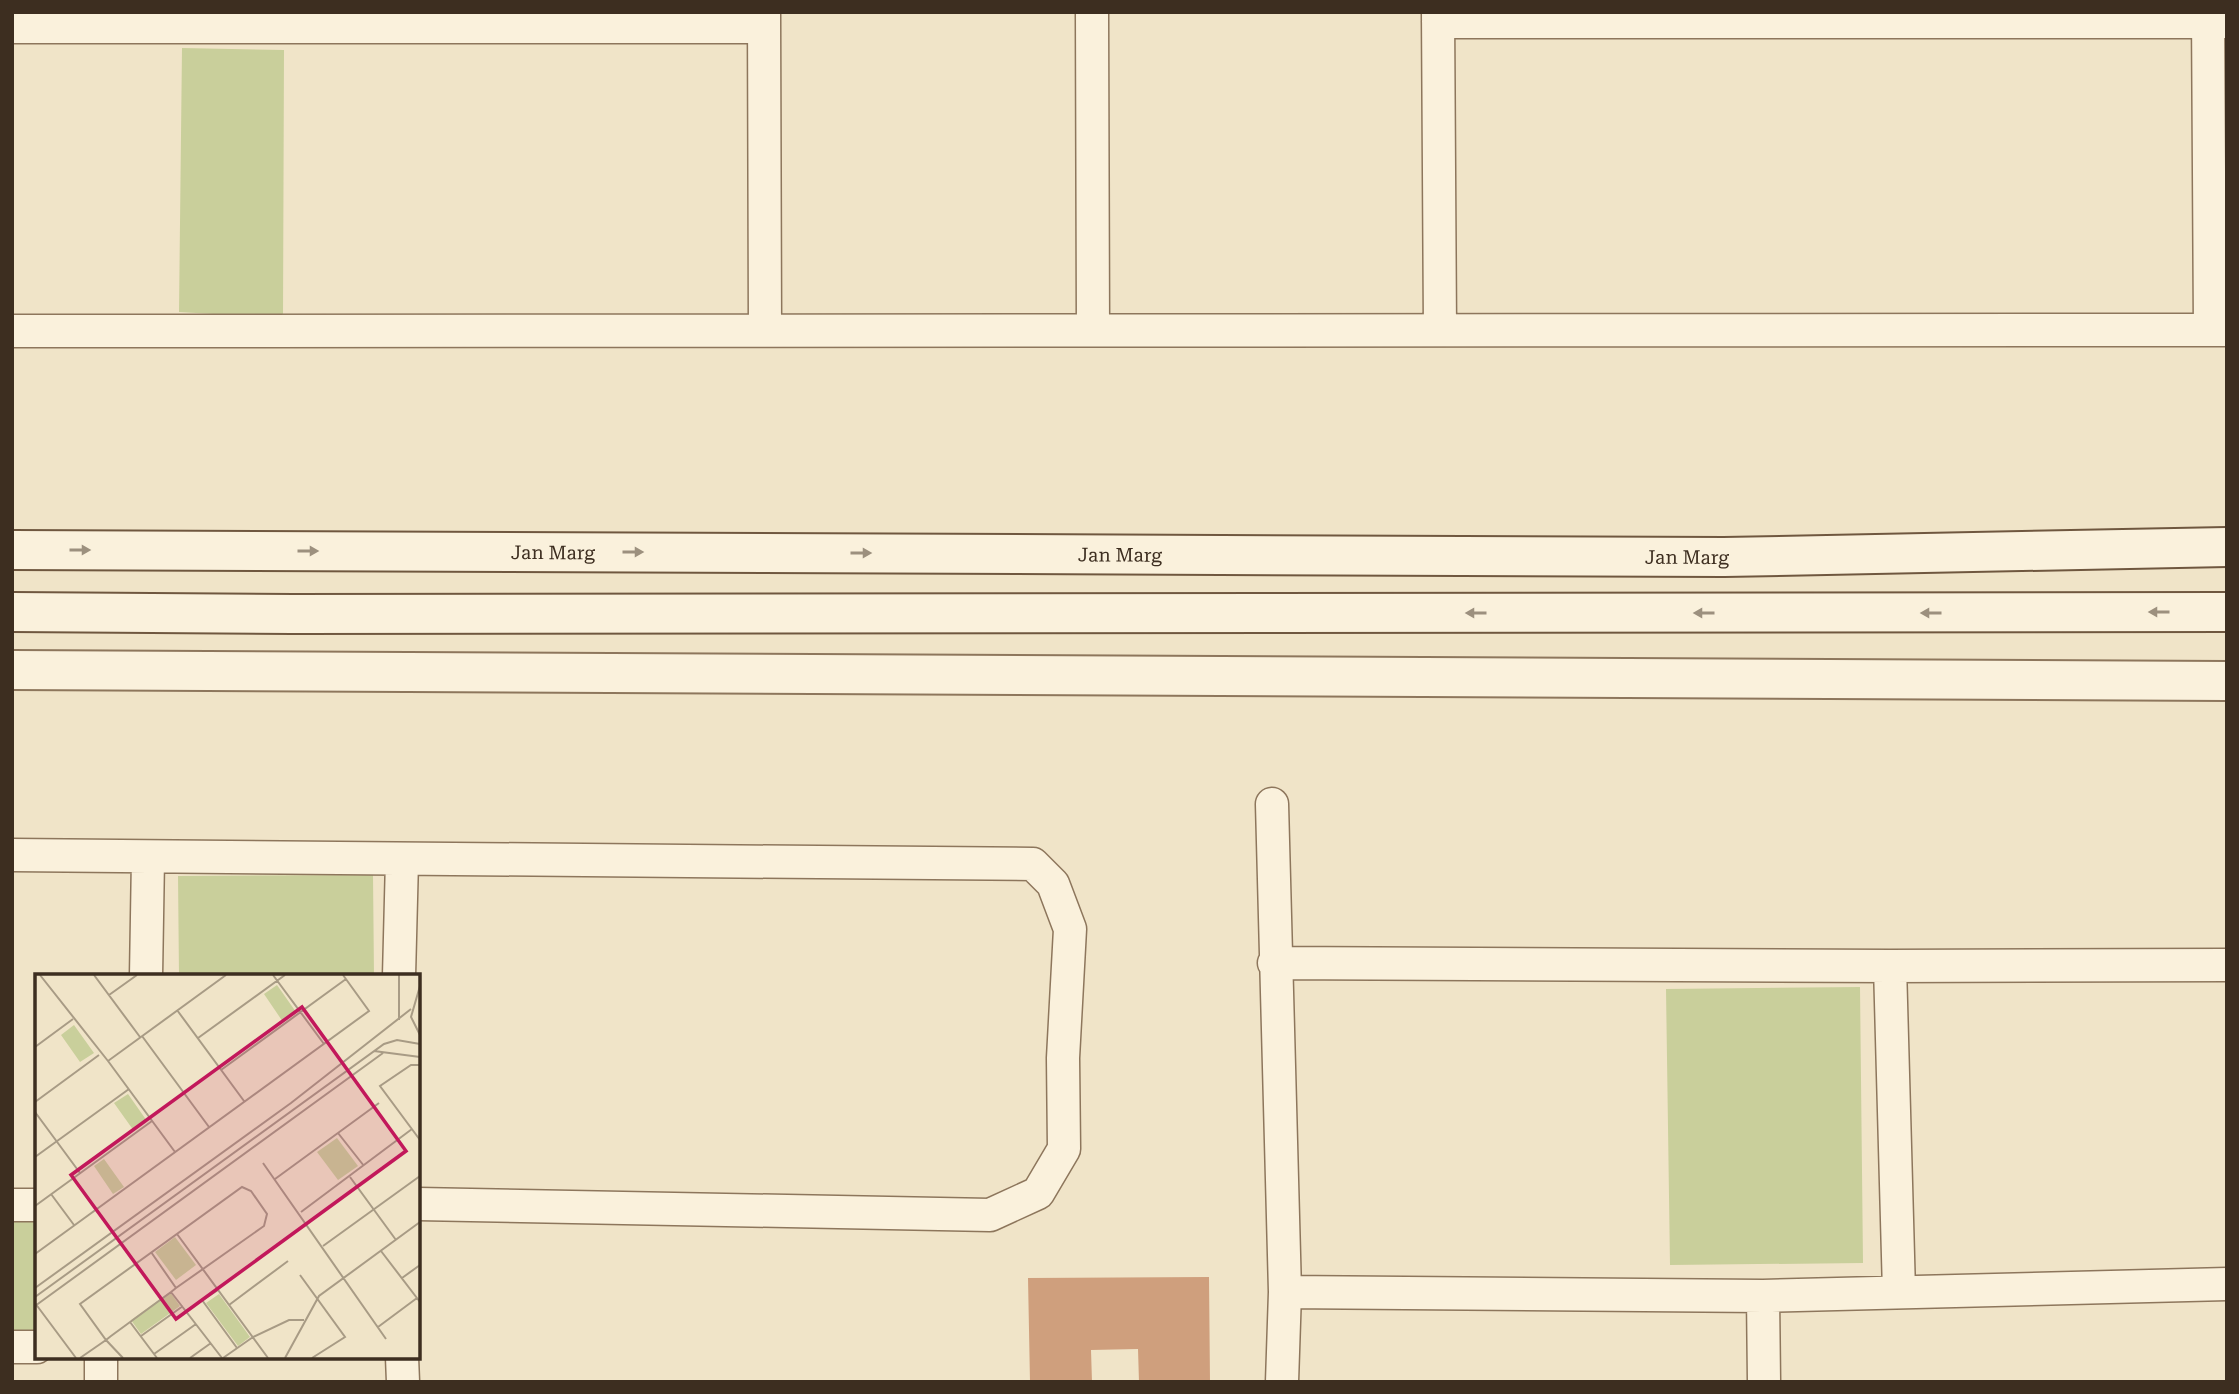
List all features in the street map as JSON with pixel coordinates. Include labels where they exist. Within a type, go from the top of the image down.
[{"type":"main road","name":"Jan Marg","points":[[12,550],[1724,557],[2227,547]]},
{"type":"main road","points":[[12,612],[2227,612]]},
{"type":"main road","points":[[12,670],[2227,681]]},
{"type":"street","points":[[1092,12],[1093,330]]},
{"type":"street","points":[[12,331],[2219,330],[2214,19],[1438,17],[1440,330]]},
{"type":"street","points":[[12,27],[65,19],[764,20],[765,330]]},
{"type":"street","points":[[1272,804],[1274,962],[1285,1292],[1282,1382]]},
{"type":"street","points":[[12,855],[1032,864],[1053,884],[1070,929],[1063,1058],[1064,1149],[1038,1193],[990,1215],[420,1204]]},
{"type":"street","points":[[146,974],[148,858]]},
{"type":"street","points":[[399,974],[402,860]]},
{"type":"street","points":[[1274,962],[2227,965]]},
{"type":"street","points":[[1890,966],[1899,1292]]},
{"type":"street","points":[[12,1205],[35,1205]]},
{"type":"street","points":[[1285,1292],[1763,1296],[2227,1284]]},
{"type":"street","points":[[1763,1296],[1764,1382]]},
{"type":"street","points":[[12,1347],[35,1347]]},
{"type":"street","points":[[101,1359],[101,1382]]},
{"type":"street","points":[[402,1359],[403,1382]]},
{"type":"green space","points":[[182,48],[284,50],[283,318],[179,312]]},
{"type":"green space","points":[[373,875],[374,974],[179,974],[178,876]]},
{"type":"green space","points":[[1860,987],[1863,1263],[1670,1265],[1666,989]]},
{"type":"green space","points":[[12,1196],[35,1196],[35,1334],[12,1334]]},
{"type":"building","points":[[1209,1277],[1210,1382],[1139,1382],[1138,1349],[1091,1350],[1092,1382],[1030,1382],[1028,1278]]}]
